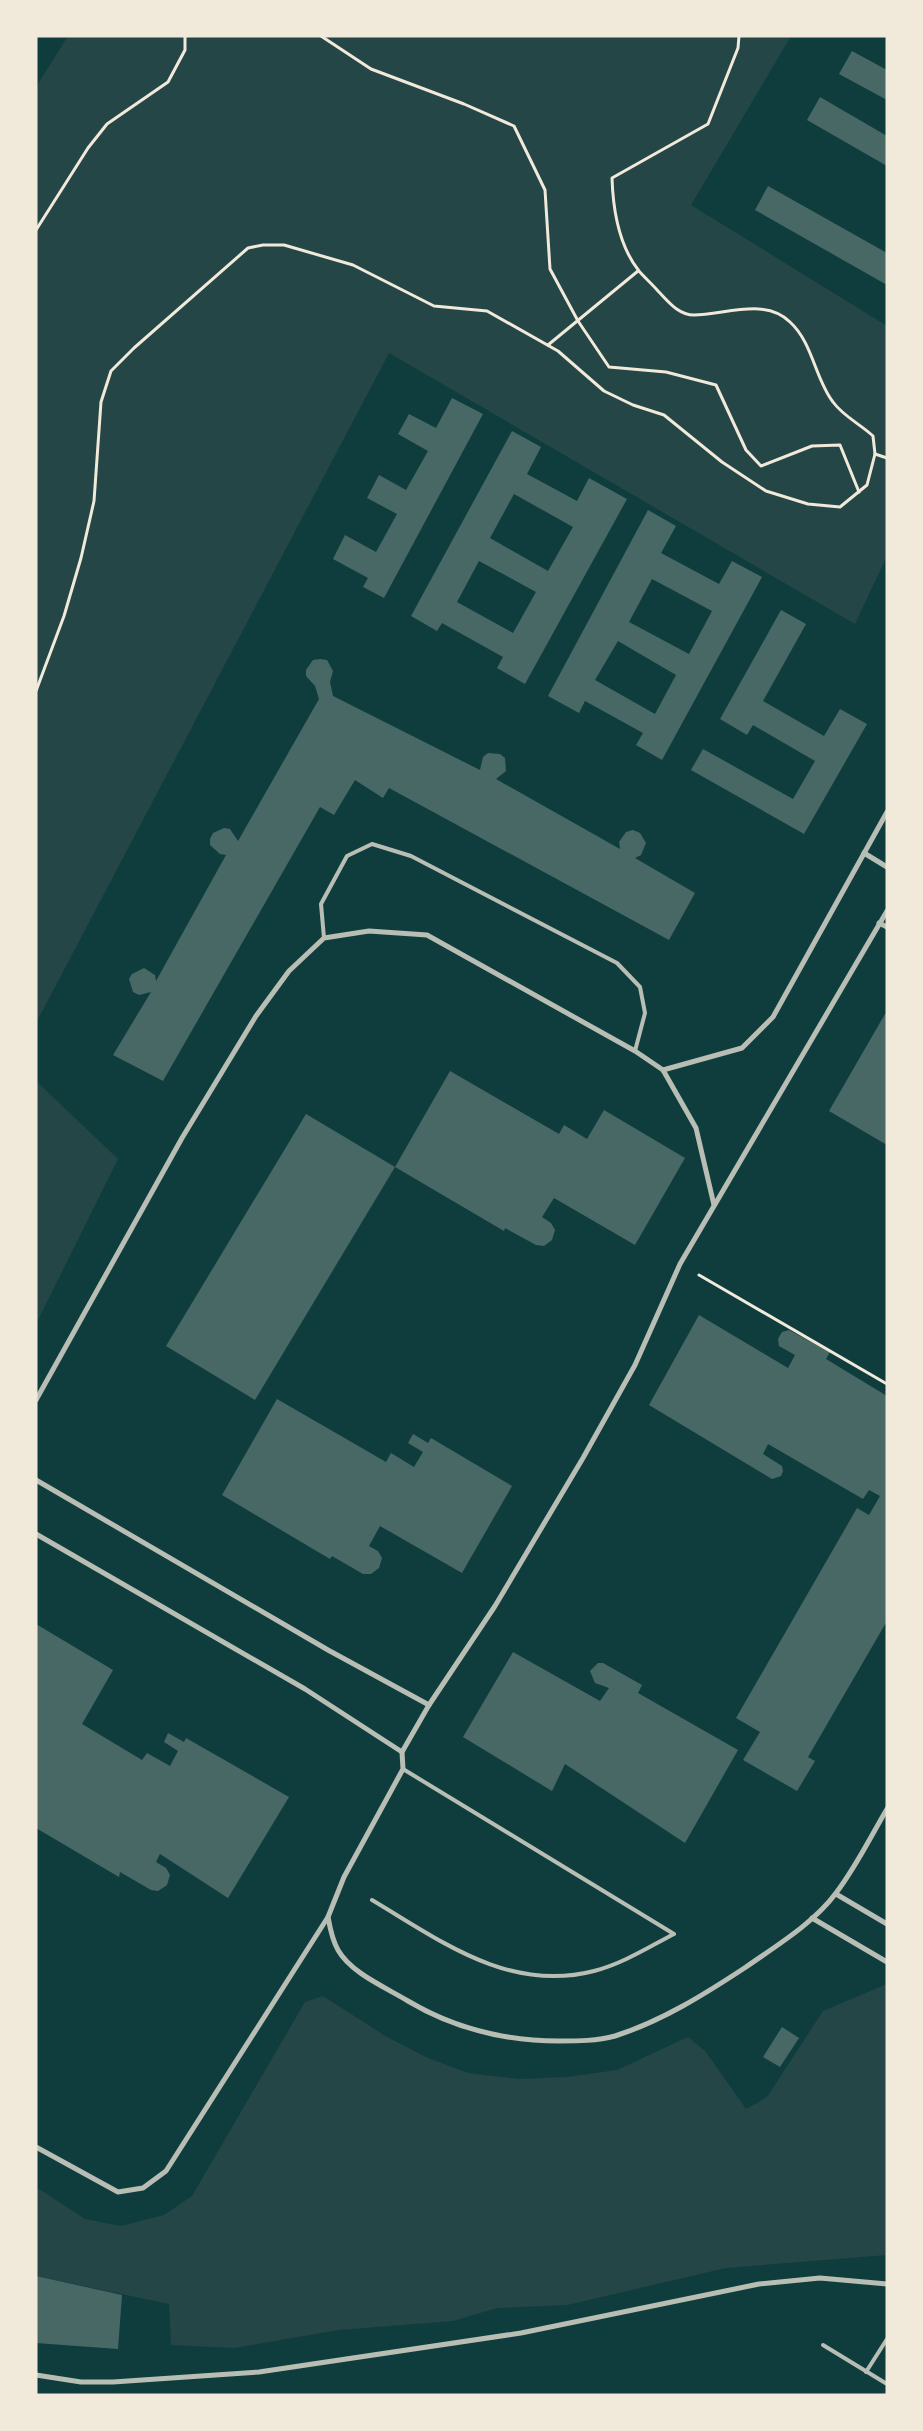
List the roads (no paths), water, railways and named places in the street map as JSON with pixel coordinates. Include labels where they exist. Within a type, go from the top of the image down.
[{"type":"street","points":[[663,1070],[742,1048],[773,1017],[887,812]]},
{"type":"street","points":[[864,853],[887,867]]},
{"type":"street","points":[[36,2147],[118,2192],[143,2188],[166,2171],[328,1917],[344,1877],[403,1769],[402,1752],[429,1705],[495,1606],[583,1458],[634,1365],[680,1264],[887,911]]},
{"type":"street","points":[[879,923],[887,927]]},
{"type":"street","points":[[36,1400],[182,1138],[256,1016],[289,971],[324,938],[369,930],[427,936],[635,1051],[663,1070],[696,1128],[714,1205]]},
{"type":"street","points":[[36,1480],[328,1650],[429,1705]]},
{"type":"street","points":[[36,1534],[305,1690],[402,1752]]},
{"type":"street","points":[[328,1917],[331,1933],[338,1951],[364,1975],[421,2008],[476,2032],[531,2041],[584,2042],[616,2035],[663,2017],[716,1987],[763,1956],[812,1918],[836,1894],[887,1808]]},
{"type":"street","points":[[836,1894],[887,1924]]},
{"type":"street","points":[[812,1918],[887,1962]]},
{"type":"street","points":[[36,2375],[81,2382],[113,2382],[259,2372],[521,2333],[759,2284],[820,2278],[887,2284]]},
{"type":"lane","points":[[324,938],[321,904],[347,856],[372,844],[411,856],[617,963],[640,987],[646,1013],[635,1051]]},
{"type":"lane","points":[[372,1900],[473,1958],[506,1970],[538,1976],[563,1976],[595,1971],[626,1959],[674,1934],[403,1769]]},
{"type":"lane","points":[[866,2372],[887,2339]]},
{"type":"lane","points":[[823,2345],[887,2384]]}]
